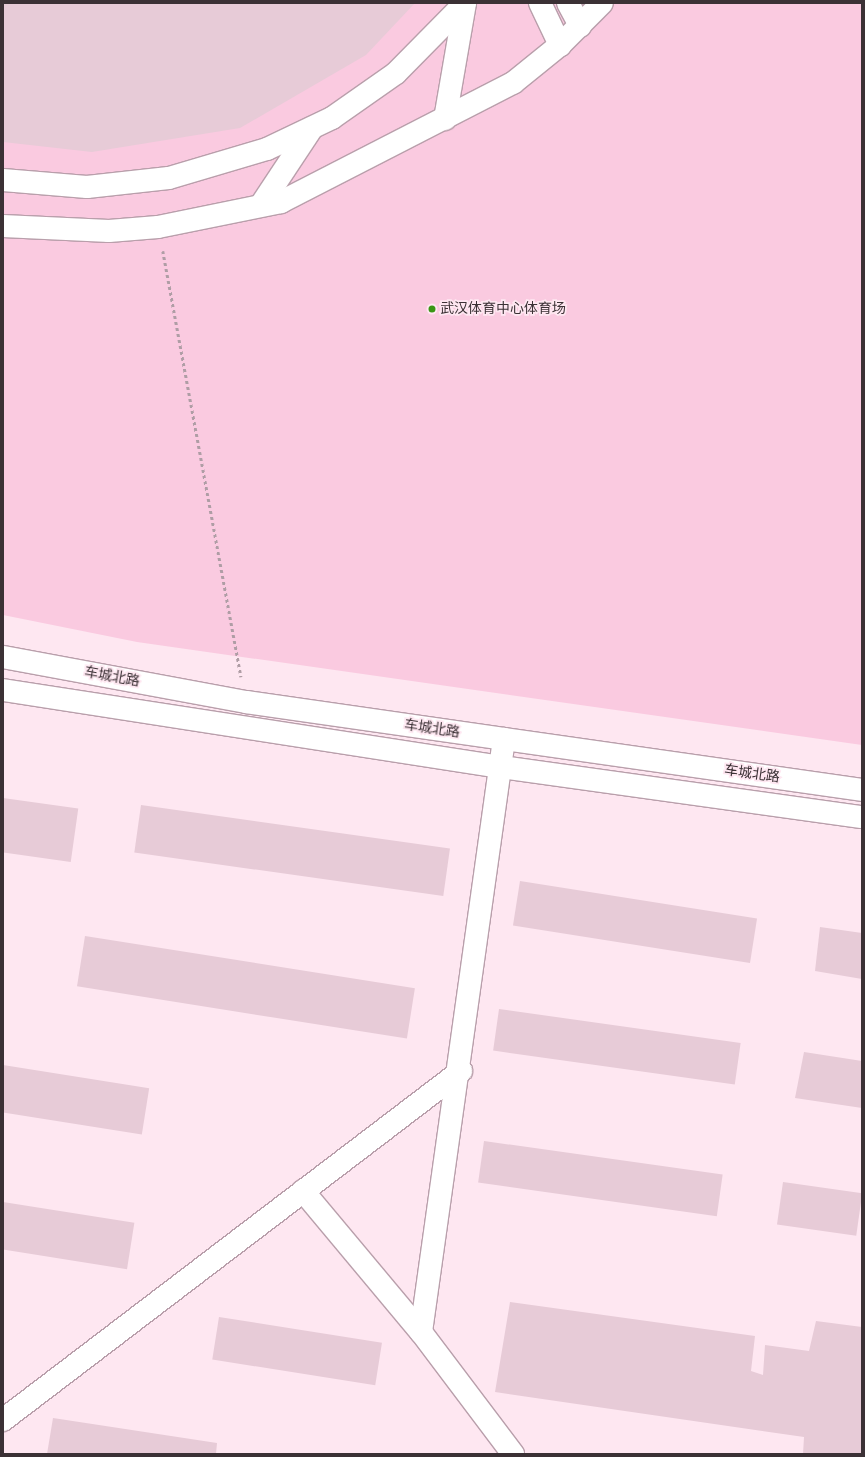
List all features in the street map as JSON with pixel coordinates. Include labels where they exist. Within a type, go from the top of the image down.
[{"type":"main road","points":[[445,119],[465,3]]},
{"type":"main road","points":[[3,180],[87,187],[169,178],[228,163],[312,128],[396,74],[465,3]]},
{"type":"main road","points":[[540,3],[560,45]]},
{"type":"main road","points":[[568,3],[580,26]]},
{"type":"main road","points":[[3,226],[109,231],[158,227],[281,202],[513,83],[560,45],[602,3]]},
{"type":"main road","points":[[261,206],[312,128]]},
{"type":"main road","points":[[3,209],[25,228]]},
{"type":"main road","name":"车城北路","points":[[3,657],[246,702],[862,790]]},
{"type":"main road","name":"车城北路","points":[[3,690],[501,767],[862,817]]},
{"type":"main road","points":[[421,1332],[461,1071],[504,739]]},
{"type":"main road","points":[[3,1420],[461,1071]]},
{"type":"main road","points":[[303,1190],[421,1332],[513,1454]]},
{"type":"path","points":[[158,227],[246,702]]},
{"type":"shaded area","name":"武汉体育中心体育场","points":[[3,3],[862,3],[862,745],[137,642],[3,615]]},
{"type":"building","points":[[3,3],[415,3],[366,55],[240,128],[92,152],[3,142]]},
{"type":"building","points":[[3,798],[78,809],[71,862],[3,853]]},
{"type":"building","points":[[141,805],[450,848],[443,896],[134,853]]},
{"type":"building","points":[[520,881],[757,919],[750,963],[513,925]]},
{"type":"building","points":[[820,927],[862,933],[862,979],[815,971]]},
{"type":"building","points":[[85,936],[415,988],[407,1039],[77,986]]},
{"type":"building","points":[[499,1009],[741,1043],[735,1085],[493,1051]]},
{"type":"building","points":[[804,1052],[862,1061],[862,1108],[795,1098]]},
{"type":"building","points":[[3,1065],[149,1088],[142,1135],[3,1113]]},
{"type":"building","points":[[484,1141],[723,1175],[717,1216],[478,1183]]},
{"type":"building","points":[[783,1182],[862,1193],[856,1236],[777,1225]]},
{"type":"building","points":[[3,1202],[134,1223],[127,1269],[3,1250]]},
{"type":"building","points":[[510,1302],[755,1336],[751,1371],[763,1375],[765,1345],[809,1351],[816,1321],[862,1327],[862,1454],[803,1454],[804,1437],[495,1392]]},
{"type":"building","points":[[219,1317],[382,1343],[375,1385],[212,1359]]},
{"type":"building","points":[[53,1418],[217,1443],[216,1454],[47,1454]]},
{"type":"place","name":"武汉体育中心体育场","points":[[432,309]]}]
